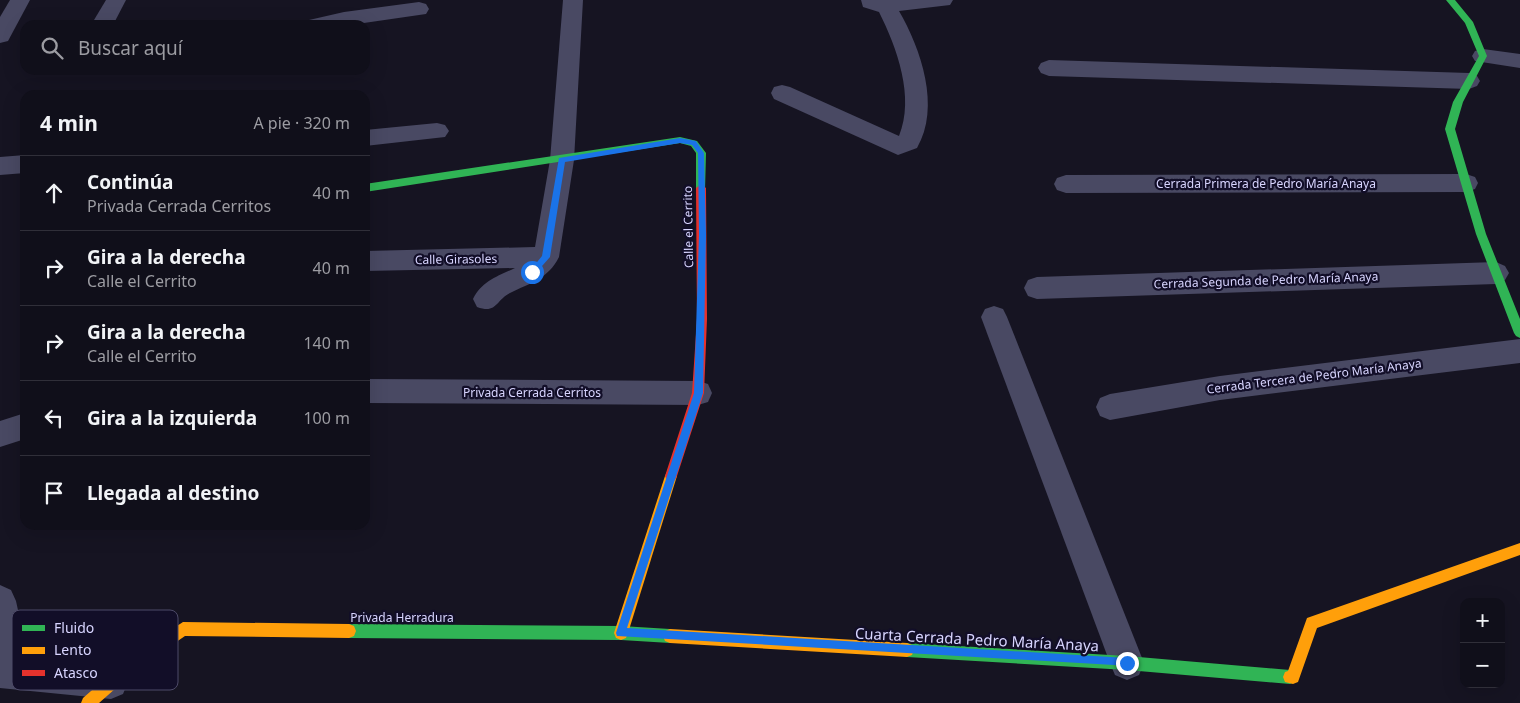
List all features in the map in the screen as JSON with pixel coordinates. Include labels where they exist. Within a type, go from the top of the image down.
[{"type":"street","points":[[0,36],[20,0]]},
{"type":"street","points":[[105,20],[116,0]]},
{"type":"street","points":[[486,299],[498,287],[532,272],[546,257],[562,160],[573,0]]},
{"type":"street","points":[[863,0],[884,2],[943,0]]},
{"type":"street","points":[[1450,0],[1469,22],[1483,56]]},
{"type":"street","points":[[782,93],[898,146],[909,142],[915,124],[917,98],[903,40],[884,2]]},
{"type":"street","points":[[326,20],[348,9],[418,9]]},
{"type":"street","points":[[1483,56],[1520,61]]},
{"type":"street","points":[[1483,56],[1458,102],[1450,129],[1481,234],[1520,333]]},
{"type":"street","points":[[1049,68],[1469,82]]},
{"type":"street","points":[[370,138],[437,131]]},
{"type":"street","name":"Calle el Cerrito","points":[[370,187],[562,160],[680,140],[694,143],[701,153],[702,310],[698,393],[621,633]]},
{"type":"street","points":[[0,166],[20,164]]},
{"type":"street","name":"Cerrada Primera de Pedro María Anaya","points":[[1066,184],[1466,183]]},
{"type":"street","name":"Calle Girasoles","points":[[370,261],[546,257]]},
{"type":"street","name":"Cerrada Segunda de Pedro María Anaya","points":[[1037,288],[1496,273]]},
{"type":"street","points":[[994,317],[1127,663]]},
{"type":"street","name":"Cerrada Tercera de Pedro María Anaya","points":[[1110,407],[1220,388],[1520,351]]},
{"type":"street","name":"Privada Cerrada Cerritos","points":[[370,391],[698,393]]},
{"type":"street","points":[[0,434],[20,428]]},
{"type":"street","name":"Cuarta Cerrada Pedro María Anaya","points":[[621,633],[1127,663],[1292,677],[1312,623],[1520,549]]},
{"type":"street","points":[[0,601],[8,671]]},
{"type":"street","name":"Privada Herradura","points":[[178,632],[183,629],[621,633]]},
{"type":"traffic: fast","points":[[1450,0],[1469,22],[1483,56],[1458,102],[1450,129],[1481,234],[1520,333]]},
{"type":"traffic: fast","points":[[370,187],[680,140],[694,143],[701,153],[701,188]]},
{"type":"traffic: fast","points":[[349,631],[621,633],[670,636]]},
{"type":"traffic: fast","points":[[907,650],[1127,663],[1290,677]]},
{"type":"traffic: slow","points":[[621,633],[671,476]]},
{"type":"traffic: slow","points":[[1290,677],[1293,677],[1312,623],[1520,549]]},
{"type":"traffic: slow","points":[[178,632],[183,629],[349,631]]},
{"type":"traffic: slow","points":[[670,636],[907,650]]},
{"type":"traffic: slow","points":[[88,703],[103,690]]},
{"type":"traffic: jam","points":[[671,476],[698,393],[702,319],[701,188]]},
{"type":"route","points":[[532,272],[546,257],[562,160],[680,140],[694,143],[701,153],[703,235],[702,319],[698,393],[621,633],[1127,663]]}]
